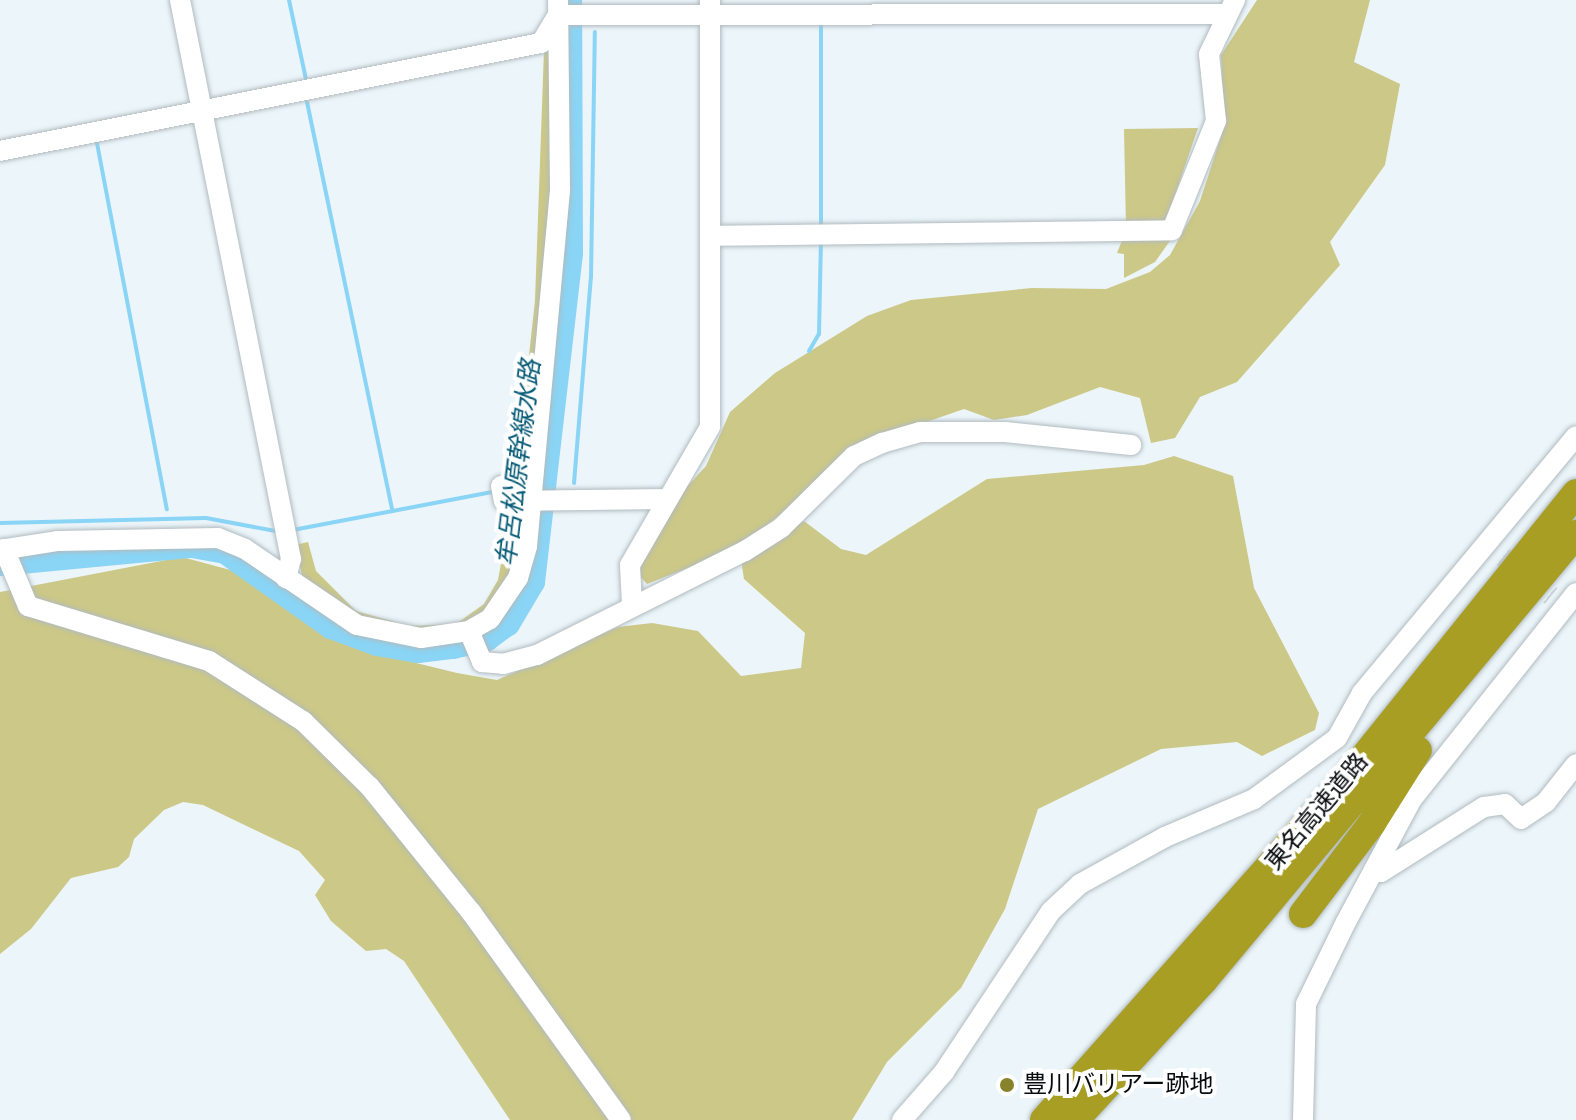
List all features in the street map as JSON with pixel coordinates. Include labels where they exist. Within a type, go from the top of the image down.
[{"type":"highway","name":"東名高速道路","points":[[1044,1120],[1343,783],[1576,493]]},
{"type":"highway","name":"東名高速道路","points":[[1075,1120],[1204,980],[1576,534]]},
{"type":"highway","points":[[1303,914],[1372,823],[1475,658]]},
{"type":"street","points":[[180,0],[291,559],[286,578]]},
{"type":"street","points":[[565,11],[710,7],[822,14],[1231,7],[1208,63],[1216,121],[1172,230],[710,236]]},
{"type":"street","points":[[632,605],[630,565],[666,499],[693,466],[710,427],[710,7]]},
{"type":"street","points":[[0,151],[541,43],[565,11]]},
{"type":"street","points":[[472,640],[518,578],[541,497],[560,189],[565,11]]},
{"type":"street","points":[[472,640],[482,662],[503,664],[537,655],[781,528],[833,474],[882,443],[920,432],[1021,432],[1131,445]]},
{"type":"street","points":[[902,1120],[944,1072],[1051,911],[1080,884],[1254,799],[1342,743],[1362,693],[1496,551],[1576,436]]},
{"type":"street","points":[[502,491],[504,501],[541,497],[666,499]]},
{"type":"street","points":[[472,640],[421,638],[357,625],[218,538],[58,541],[5,556],[28,606],[39,612],[209,661],[303,721],[370,787],[471,912],[621,1120]]},
{"type":"street","points":[[1303,1120],[1306,1004],[1408,796],[1564,599]]},
{"type":"street","points":[[1374,870],[1381,872],[1484,807],[1505,804],[1521,819],[1546,802],[1576,764]]},
{"type":"shaded area","points":[[1257,0],[1370,0],[1354,62],[1400,84],[1385,165],[1330,242],[1340,265],[1237,382],[1200,397],[1175,438],[1151,443],[1140,398],[1100,387],[1027,415],[994,420],[964,409],[866,443],[741,547],[647,584],[636,572],[671,504],[706,466],[730,412],[775,373],[867,316],[911,300],[1032,288],[1106,289],[1150,272],[1170,255],[1200,201],[1224,127],[1221,55]]},
{"type":"shaded area","points":[[551,47],[554,182],[523,486],[514,491],[535,301],[544,50]]},
{"type":"shaded area","points":[[1198,128],[1164,227],[1126,228],[1124,129]]},
{"type":"shaded area","points":[[1123,238],[1172,238],[1155,262],[1124,278],[1124,254],[1117,253]]},
{"type":"shaded area","points":[[1174,456],[1233,476],[1254,588],[1319,713],[1315,730],[1262,756],[1237,742],[1161,749],[1038,809],[1005,909],[961,988],[887,1062],[852,1120],[510,1120],[404,961],[386,949],[366,951],[331,921],[315,895],[325,880],[299,851],[203,805],[183,802],[164,810],[134,839],[129,857],[118,867],[71,878],[31,929],[0,954],[0,592],[182,557],[234,571],[351,647],[457,673],[497,680],[618,627],[652,623],[698,631],[741,676],[801,668],[805,633],[744,579],[741,560],[804,521],[841,549],[866,555],[987,479],[1144,465]]},
{"type":"shaded area","points":[[525,504],[510,576],[493,611],[449,630],[377,626],[312,589],[302,575],[295,545],[308,542],[316,571],[356,611],[409,626],[456,624],[484,604],[498,580],[511,509]]},
{"type":"waterway","points":[[289,0],[307,84]]},
{"type":"waterway","name":"牟呂松原幹線水路","points":[[0,564],[192,546],[225,552],[331,627],[377,644],[418,651],[453,647],[487,639],[508,624],[533,582],[571,253],[570,0]]},
{"type":"waterway","points":[[821,22],[821,230]]},
{"type":"waterway","points":[[574,483],[591,277],[595,32]]},
{"type":"waterway","points":[[307,102],[392,509]]},
{"type":"waterway","points":[[96,138],[167,509]]},
{"type":"waterway","points":[[809,351],[819,334],[821,242]]},
{"type":"waterway","points":[[293,530],[497,491]]},
{"type":"waterway","points":[[0,523],[206,518],[281,532]]},
{"type":"tunnel","points":[[1503,557],[1551,596]]},
{"type":"place","name":"豊川バリアー跡地","points":[[1007,1085]]}]
